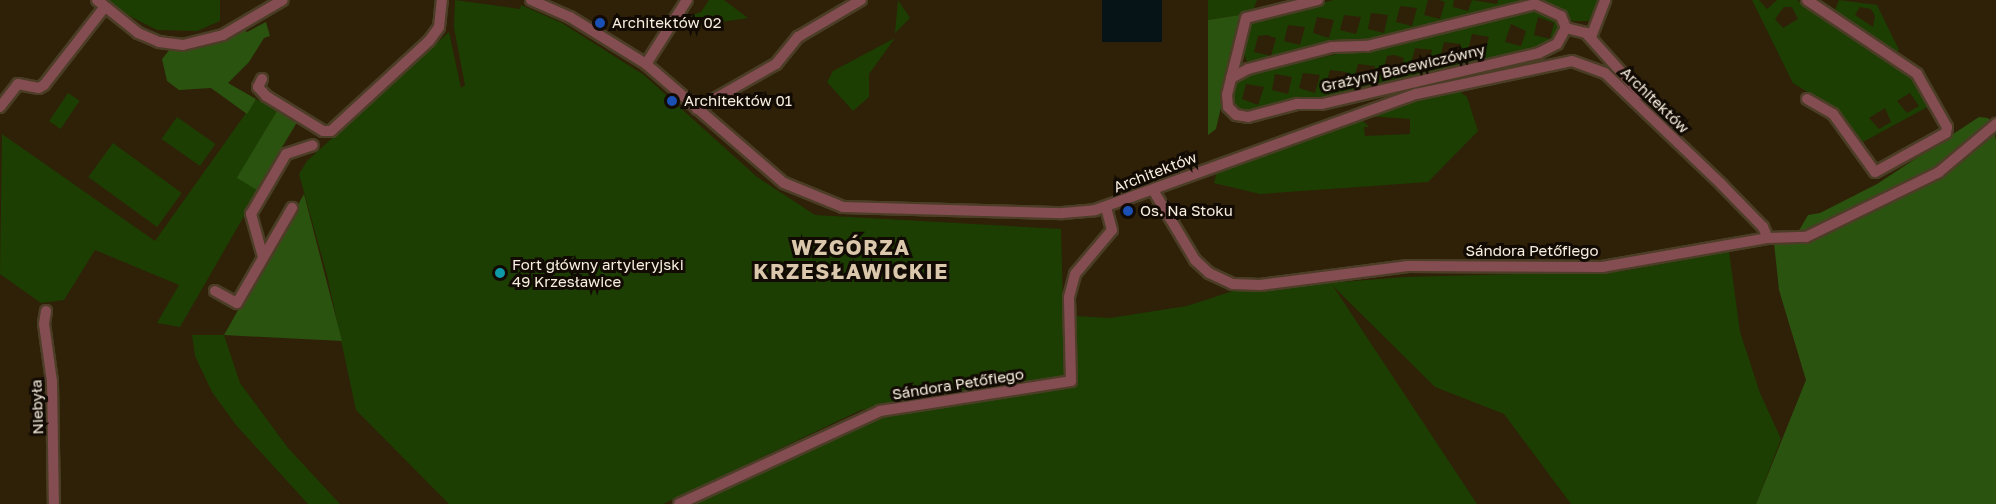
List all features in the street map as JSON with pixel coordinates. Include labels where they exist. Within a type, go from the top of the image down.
[{"type":"street","points":[[0,107],[18,84],[39,88],[44,85],[100,4],[138,33],[159,42],[183,45],[223,35],[283,0]]},
{"type":"street","points":[[262,79],[258,87],[266,96],[322,131],[331,131],[429,41],[439,27],[442,0]]},
{"type":"street","name":"Architektów","points":[[531,0],[570,17],[646,64],[773,176],[830,204],[870,209],[1063,213],[1106,207],[1416,94],[1572,61],[1605,73],[1722,185],[1763,227],[1768,238]]},
{"type":"street","points":[[646,64],[687,0]]},
{"type":"street","points":[[697,109],[776,64],[798,37],[861,0]]},
{"type":"street","points":[[1231,78],[1246,18],[1318,0]]},
{"type":"street","points":[[1591,37],[1605,0]]},
{"type":"street","points":[[1807,0],[1826,5],[1917,74],[1947,127],[1946,133],[1875,172],[1833,114],[1807,99]]},
{"type":"street","points":[[1231,78],[1248,69],[1332,47],[1367,46],[1535,4],[1561,16],[1566,28],[1591,37],[1641,94]]},
{"type":"street","name":"Grażyny Bacewiczówny","points":[[1231,78],[1227,103],[1236,115],[1248,117],[1297,104],[1322,104],[1539,53],[1557,44],[1566,28]]},
{"type":"street","points":[[1236,55],[1248,69]]},
{"type":"street","name":"Sándora Petőfiego","points":[[1153,190],[1195,260],[1209,273],[1233,284],[1260,285],[1408,266],[1602,267],[1768,238],[1806,237],[1870,209],[1939,172],[1996,124]]},
{"type":"street","points":[[264,257],[251,214],[286,154],[313,145]]},
{"type":"street","name":"Sándora Petőfiego","points":[[684,502],[880,411],[1071,381],[1069,297],[1075,274],[1112,230],[1106,207]]},
{"type":"street","points":[[215,291],[237,303],[292,208]]},
{"type":"street","name":"Niebyła","points":[[46,310],[44,324],[52,382],[54,504]]},
{"type":"green space","points":[[109,0],[220,0],[220,21],[197,31],[157,30],[118,10]]},
{"type":"green space","points":[[455,0],[520,9],[521,5],[562,23],[644,75],[757,177],[815,215],[1061,229],[1065,378],[861,410],[663,504],[449,504],[356,410],[327,275],[299,174],[307,161],[449,32],[461,88],[465,85],[454,28]]},
{"type":"green space","points":[[709,0],[724,0],[748,18],[695,26],[688,22],[692,15],[701,12]]},
{"type":"green space","points":[[898,0],[910,18],[895,33]]},
{"type":"green space","points":[[1208,0],[1257,0],[1252,13],[1208,20]]},
{"type":"green space","points":[[1333,0],[1428,0],[1424,15],[1440,19],[1445,2],[1439,0],[1454,0],[1453,7],[1468,11],[1472,0],[1497,4],[1498,0],[1538,0],[1362,43],[1250,63],[1246,60],[1244,52],[1252,24]],"holes":[[[1400,6],[1417,8],[1412,26],[1396,22]],[[1371,13],[1388,15],[1384,33],[1368,29]],[[1344,15],[1361,17],[1356,34],[1340,30]],[[1317,17],[1334,20],[1329,38],[1313,33]],[[1288,25],[1305,27],[1300,45],[1284,41]],[[1267,35],[1276,38],[1271,56],[1254,52],[1258,36]]]},
{"type":"green space","points":[[1538,0],[1598,0],[1592,21],[1573,21],[1551,4]]},
{"type":"green space","points":[[1752,0],[1759,0],[1767,9],[1777,0],[1797,0],[1917,82],[1931,105],[1863,142],[1840,112],[1793,83]],"holes":[[[1784,7],[1792,7],[1798,19],[1783,28],[1775,19]],[[1910,93],[1919,106],[1907,113],[1897,101]],[[1885,108],[1891,122],[1879,129],[1869,118]]]},
{"type":"green space","points":[[1839,0],[1877,5],[1899,50],[1896,53],[1835,10]],"holes":[[[1860,7],[1871,9],[1875,16],[1873,27],[1855,15]]]},
{"type":"green space","points":[[1532,10],[1560,21],[1562,27],[1552,44],[1361,92],[1247,114],[1233,105],[1234,86],[1245,75]],"holes":[[[1538,17],[1554,23],[1550,39],[1534,35]],[[1511,24],[1526,31],[1521,46],[1505,42]],[[1472,34],[1489,37],[1484,54],[1468,50]],[[1444,42],[1461,44],[1456,62],[1440,58]],[[1415,48],[1432,50],[1428,68],[1411,64]],[[1394,55],[1404,58],[1399,75],[1383,71],[1387,56]],[[1358,64],[1375,66],[1371,83],[1354,79]],[[1330,70],[1347,72],[1342,89],[1326,85]],[[1303,73],[1320,75],[1315,93],[1299,88]],[[1275,74],[1292,77],[1288,94],[1272,90]],[[1246,84],[1264,87],[1258,105],[1242,99]]]},
{"type":"green space","points":[[1252,13],[1242,16],[1216,129],[1208,135],[1208,20]]},
{"type":"green space","points":[[266,22],[270,36],[264,38],[249,62],[228,83],[256,99],[247,114],[211,88],[179,90],[167,81],[162,59],[171,48],[202,47],[242,28],[247,32]]},
{"type":"green space","points":[[895,38],[869,74],[869,97],[853,111],[827,82],[833,71]]},
{"type":"green space","points":[[1459,91],[1467,97],[1478,131],[1428,182],[1260,194],[1214,183],[1217,171],[1361,119],[1369,127],[1364,127],[1365,136],[1410,134],[1410,119],[1368,116],[1418,99]]},
{"type":"green space","points":[[68,93],[80,101],[61,129],[49,121]]},
{"type":"green space","points":[[256,99],[277,111],[239,178],[259,190],[180,327],[157,323],[179,285],[95,250],[64,300],[41,303],[0,274],[2,134],[155,241]]},
{"type":"green space","points":[[277,111],[297,123],[257,190],[237,178]]},
{"type":"green space","points":[[177,117],[216,144],[200,166],[162,139]]},
{"type":"green space","points":[[1979,117],[1988,118],[1993,125],[1996,141],[1996,504],[1756,504],[1806,380],[1779,290],[1774,243],[1794,239],[1808,215],[1820,213],[1877,184]]},
{"type":"green space","points":[[113,143],[182,193],[157,227],[88,177]]},
{"type":"green space","points":[[304,194],[342,341],[224,335]]},
{"type":"green space","points":[[1729,251],[1740,332],[1760,393],[1781,439],[1756,504],[1571,504],[1504,414],[1435,387],[1333,286],[1477,504],[688,504],[870,418],[1078,385],[1074,316],[1110,318],[1187,306],[1236,290],[1405,277],[1624,271]]},
{"type":"green space","points":[[192,335],[224,335],[240,383],[288,448],[340,504],[308,504],[236,425],[212,392],[195,356]]},
{"type":"shaded area","points":[[1102,0],[1162,0],[1162,42],[1102,42]]},
{"type":"place","name":"Architektów 02","points":[[600,23]]},
{"type":"place","name":"Architektów 01","points":[[672,101]]},
{"type":"place","name":"Os. Na Stoku","points":[[1128,211]]},
{"type":"place","name":"Fort główny artyleryjski 49 Krzesławice","points":[[500,273]]},
{"type":"district","name":"WZGÓRZA KRZESŁAWICKIE","points":[[851,259]]}]
